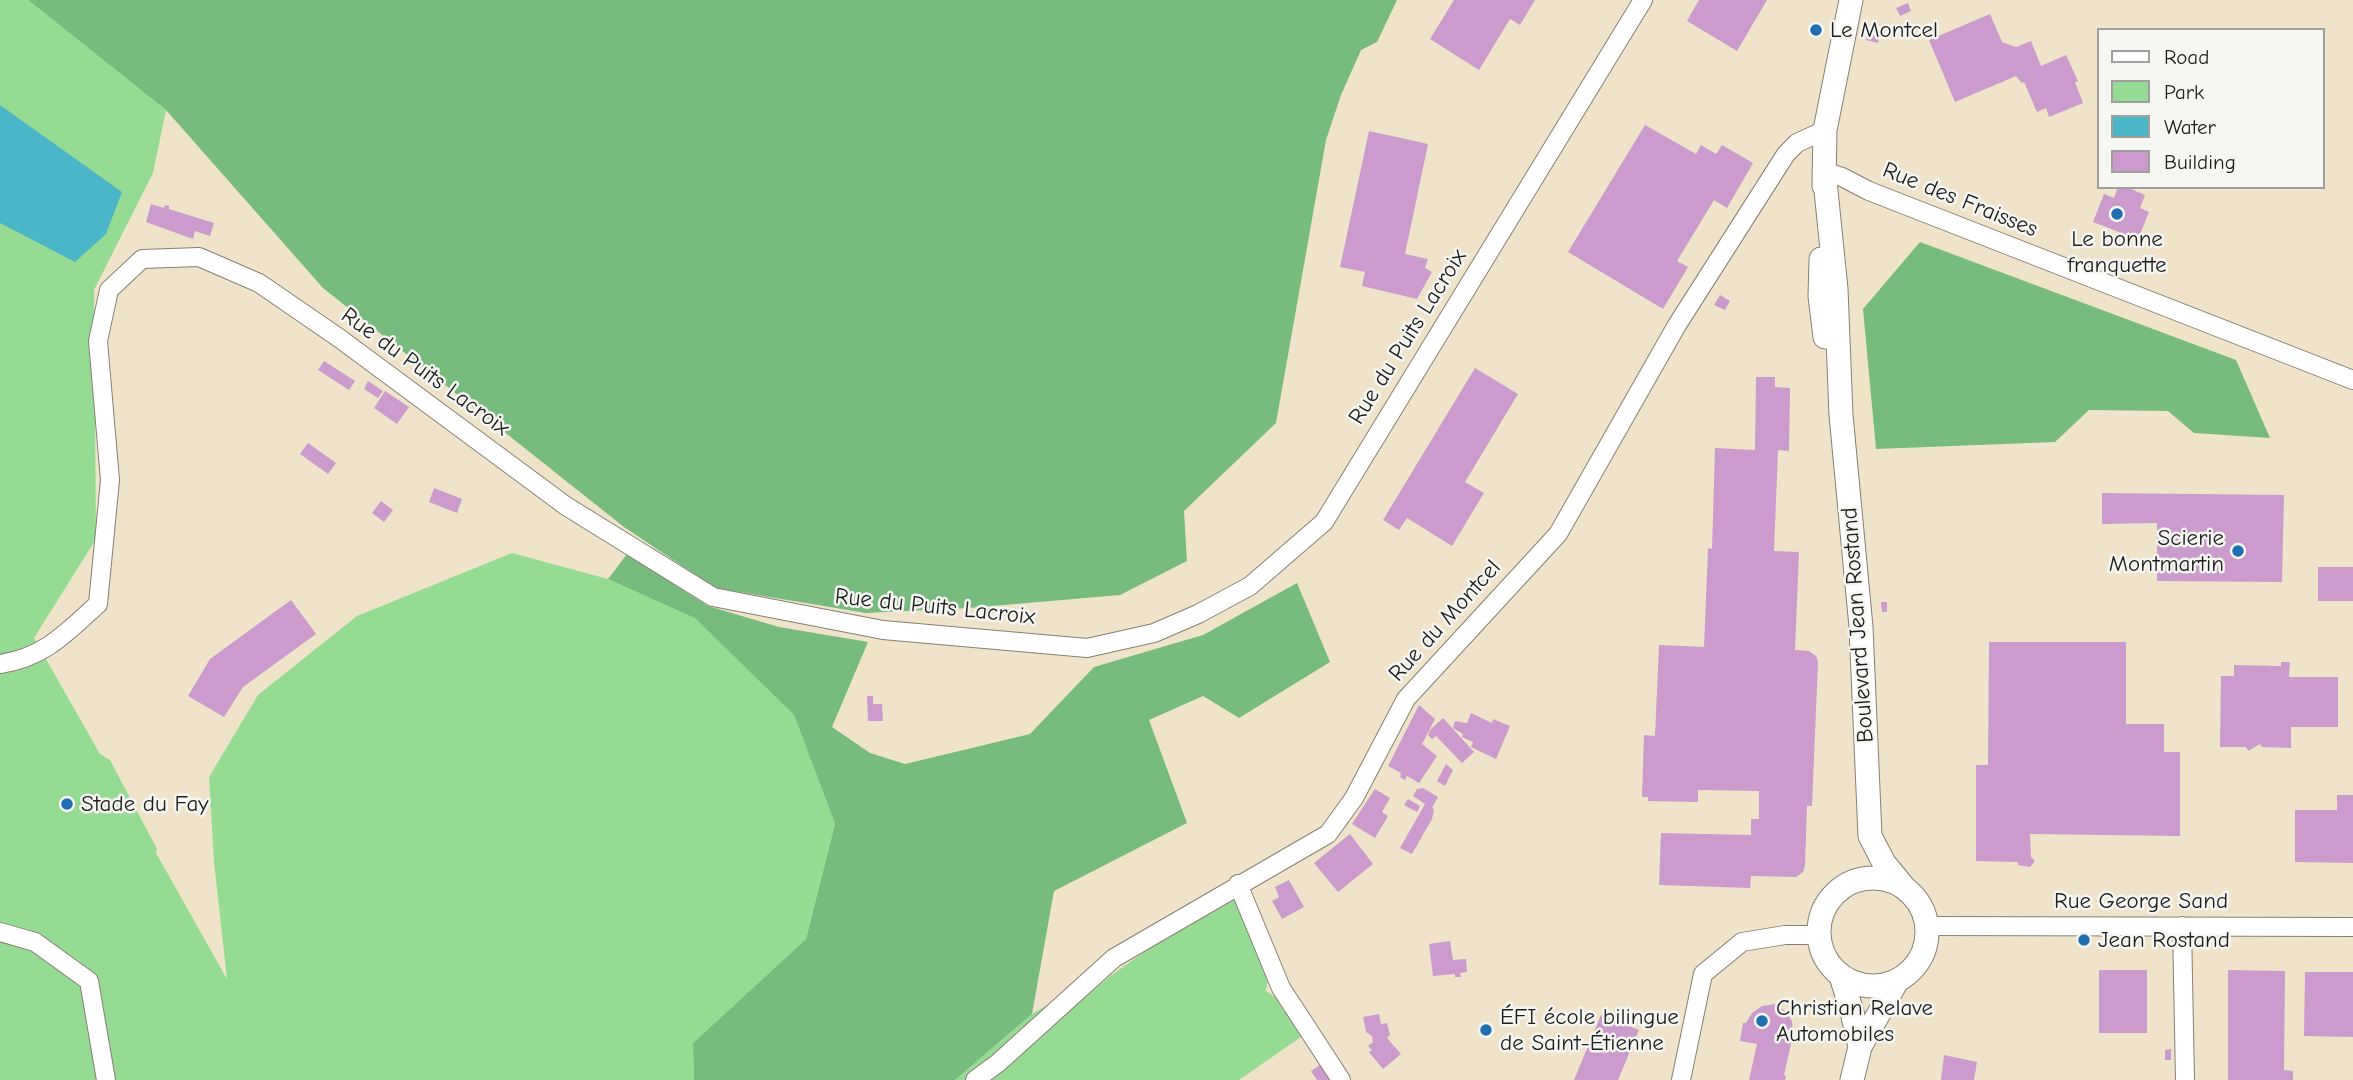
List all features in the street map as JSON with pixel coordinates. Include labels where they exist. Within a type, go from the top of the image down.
[{"type":"main road","name":"Boulevard Jean Rostand","points":[[1850,0],[1825,130],[1824,171],[1836,289],[1841,415],[1861,627],[1870,836]]},
{"type":"main road","points":[[1850,883],[1870,836]]},
{"type":"main road","points":[[1870,836],[1884,863],[1924,911],[1928,926],[1927,943],[1921,958],[1897,981],[1868,986],[1841,976],[1829,964],[1822,950],[1820,919],[1826,904],[1836,891],[1863,878],[1877,877],[1903,886]]},
{"type":"main road","points":[[1841,976],[1860,1047]]},
{"type":"main road","points":[[1852,1080],[1860,1047],[1897,981]]},
{"type":"street","name":"Rue du Puits Lacroix","points":[[0,664],[19,661],[52,646],[98,604],[110,480],[98,341],[109,290],[142,259],[198,257],[259,283],[339,338],[566,506],[713,597],[883,631],[1087,648],[1154,633],[1198,614],[1250,586],[1324,522],[1643,0]]},
{"type":"street","name":"Rue du Montcel","points":[[975,1080],[998,1063],[1114,958],[1328,834],[1354,798],[1406,699],[1558,534],[1676,325],[1786,153],[1797,143],[1825,130]]},
{"type":"street","name":"Rue des Fraisses","points":[[1824,171],[2353,380]]},
{"type":"street","points":[[1238,884],[1281,988],[1341,1080]]},
{"type":"street","name":"Rue George Sand","points":[[1928,926],[2353,927]]},
{"type":"street","points":[[2182,926],[2185,1080]]},
{"type":"street","points":[[0,932],[35,942],[89,981],[106,1080]]},
{"type":"street","points":[[1681,1080],[1703,974],[1742,942],[1785,935],[1819,935]]},
{"type":"green space","points":[[0,0],[28,0],[166,110],[153,173],[94,290],[96,539],[34,638],[100,754],[110,760],[157,849],[156,853],[227,979],[214,862],[209,777],[258,695],[357,616],[512,553],[608,579],[695,617],[794,715],[835,824],[806,939],[693,1043],[694,1080],[0,1080]]},
{"type":"green space","points":[[28,0],[1397,0],[1377,42],[1361,50],[1341,95],[1326,140],[1276,423],[1184,511],[1187,561],[1120,595],[969,608],[866,613],[715,588],[624,527],[323,288],[166,110]]},
{"type":"green space","points":[[1920,242],[2236,360],[2270,438],[2194,433],[2168,411],[2089,410],[2055,442],[1876,449],[1863,309]]},
{"type":"green space","points":[[627,554],[708,606],[779,627],[868,642],[832,727],[870,753],[905,764],[1030,734],[1094,667],[1203,635],[1297,583],[1330,662],[1239,718],[1203,696],[1149,720],[1187,823],[1054,891],[1032,1014],[955,1080],[694,1080],[693,1043],[806,939],[835,824],[794,715],[695,618],[608,579]]},
{"type":"green space","points":[[1236,899],[1269,974],[1266,991],[1275,997],[1278,995],[1301,1037],[1239,1080],[955,1080],[1032,1014],[1056,1000],[1069,1011],[1109,977],[1155,944]]},
{"type":"water","points":[[0,105],[122,192],[106,234],[75,262],[0,223]]},
{"type":"building","points":[[1454,0],[1535,0],[1520,25],[1510,19],[1479,70],[1430,39]]},
{"type":"building","points":[[1699,0],[1767,0],[1737,51],[1687,21]]},
{"type":"building","points":[[1908,3],[1911,11],[1900,16],[1896,8]]},
{"type":"building","points":[[1990,14],[2002,42],[2016,47],[2031,41],[2041,66],[2066,55],[2078,81],[2075,82],[2083,103],[2049,117],[2046,108],[2037,112],[2024,82],[2016,76],[1955,102],[1929,40]]},
{"type":"building","points":[[1867,31],[1879,34],[1878,43],[1866,40]]},
{"type":"building","points":[[1645,125],[1696,154],[1701,145],[1716,154],[1722,145],[1753,163],[1727,208],[1714,200],[1677,261],[1688,267],[1663,309],[1568,252]]},
{"type":"building","points":[[1369,131],[1428,144],[1405,254],[1428,259],[1425,268],[1432,272],[1417,299],[1362,286],[1365,272],[1340,267]]},
{"type":"building","points":[[2117,189],[2131,189],[2145,195],[2140,208],[2149,212],[2138,239],[2133,237],[2131,243],[2122,240],[2124,234],[2093,222],[2104,194],[2114,198]]},
{"type":"building","points":[[151,204],[164,208],[165,205],[169,206],[169,209],[214,223],[210,236],[195,231],[193,239],[146,222]]},
{"type":"building","points":[[1720,295],[1730,301],[1725,310],[1714,305]]},
{"type":"building","points":[[324,361],[355,381],[349,390],[318,370]]},
{"type":"building","points":[[1475,368],[1518,394],[1465,482],[1484,493],[1452,546],[1407,518],[1399,530],[1383,520]]},
{"type":"building","points":[[1756,377],[1775,377],[1775,387],[1790,388],[1789,451],[1778,450],[1774,551],[1799,552],[1795,650],[1809,651],[1816,656],[1818,662],[1812,806],[1807,806],[1805,866],[1803,872],[1796,877],[1751,876],[1750,888],[1659,885],[1661,833],[1751,835],[1751,819],[1759,819],[1759,791],[1698,790],[1698,802],[1648,801],[1648,797],[1642,797],[1644,735],[1655,736],[1659,645],[1704,647],[1708,548],[1712,549],[1715,448],[1755,450]]},
{"type":"building","points":[[368,381],[383,391],[378,398],[364,389]]},
{"type":"building","points":[[385,391],[409,407],[397,424],[374,408]]},
{"type":"building","points":[[308,443],[336,463],[328,474],[300,454]]},
{"type":"building","points":[[434,488],[462,499],[457,513],[429,502]]},
{"type":"building","name":"Scierie Montmartin","points":[[2102,493],[2284,495],[2282,582],[2157,581],[2157,523],[2102,524]]},
{"type":"building","points":[[381,501],[393,510],[384,522],[372,513]]},
{"type":"building","points":[[2318,567],[2353,567],[2353,601],[2318,601]]},
{"type":"building","points":[[291,600],[316,634],[243,687],[224,717],[188,696],[210,659]]},
{"type":"building","points":[[1881,602],[1887,602],[1887,612],[1882,612]]},
{"type":"building","points":[[1989,642],[2126,642],[2126,724],[2164,724],[2164,752],[2180,752],[2180,836],[2030,834],[2031,857],[2035,861],[2030,867],[2018,865],[2018,862],[1976,861],[1976,765],[1988,765]]},
{"type":"building","points":[[2281,662],[2290,662],[2289,677],[2338,677],[2338,727],[2291,727],[2291,748],[2262,747],[2260,744],[2248,751],[2246,747],[2220,747],[2221,676],[2234,676],[2234,665],[2281,666]]},
{"type":"building","points":[[867,696],[873,696],[873,704],[882,704],[883,721],[868,721]]},
{"type":"building","points":[[1419,705],[1435,719],[1422,744],[1437,756],[1419,783],[1407,776],[1405,780],[1400,777],[1401,773],[1388,766]]},
{"type":"building","points":[[1471,713],[1492,723],[1493,719],[1510,726],[1496,759],[1471,747],[1473,742],[1462,737],[1463,734],[1453,728],[1455,721],[1467,723]]},
{"type":"building","points":[[1443,718],[1474,752],[1462,763],[1436,736],[1432,739],[1428,735]]},
{"type":"building","points":[[1446,764],[1453,770],[1445,786],[1437,781]]},
{"type":"building","points":[[1423,788],[1438,797],[1432,808],[1432,819],[1412,854],[1400,848],[1425,804],[1413,796],[1417,789]]},
{"type":"building","points":[[1375,789],[1390,798],[1382,812],[1388,816],[1375,838],[1352,824]]},
{"type":"building","points":[[2337,795],[2353,795],[2353,863],[2295,862],[2295,810],[2337,810]]},
{"type":"building","points":[[1408,799],[1420,806],[1417,812],[1404,805]]},
{"type":"building","points":[[1350,834],[1373,864],[1338,892],[1314,863]]},
{"type":"building","points":[[1289,880],[1304,907],[1282,919],[1272,901],[1279,897],[1275,887]]},
{"type":"building","points":[[1450,941],[1453,960],[1466,959],[1467,972],[1460,973],[1461,977],[1455,977],[1455,974],[1433,976],[1429,944]]},
{"type":"building","points":[[2099,970],[2147,970],[2147,1033],[2099,1033]]},
{"type":"building","points":[[2228,970],[2285,971],[2284,1070],[2293,1071],[2293,1080],[2228,1080]]},
{"type":"building","points":[[2305,972],[2353,972],[2353,1037],[2304,1036]]},
{"type":"building","points":[[1775,1004],[1785,1011],[1792,1021],[1793,1035],[1785,1080],[1749,1080],[1757,1044],[1740,1041],[1743,1023],[1762,1006]]},
{"type":"building","points":[[1379,1014],[1381,1024],[1387,1023],[1390,1035],[1387,1038],[1401,1054],[1383,1069],[1369,1052],[1372,1050],[1368,1046],[1373,1042],[1372,1036],[1366,1032],[1363,1017]]},
{"type":"building","points":[[1601,1015],[1639,1030],[1618,1080],[1574,1080]]},
{"type":"building","points":[[2171,1049],[2171,1060],[2165,1060],[2165,1050]]},
{"type":"building","points":[[1944,1055],[1977,1062],[1974,1080],[1941,1080]]},
{"type":"building","points":[[1320,1065],[1331,1080],[1317,1080],[1311,1071]]},
{"type":"place","name":"Le Montcel","points":[[1816,30]]},
{"type":"place","name":"Le bonne franquette","points":[[2117,214]]},
{"type":"place","name":"Scierie Montmartin","points":[[2238,551]]},
{"type":"place","name":"Stade du Fay","points":[[67,804]]},
{"type":"place","name":"Jean Rostand","points":[[2084,940]]},
{"type":"place","name":"Christian Relave Automobiles","points":[[1762,1021]]},
{"type":"place","name":"ÉFI école bilingue de Saint-Étienne","points":[[1486,1030]]}]
